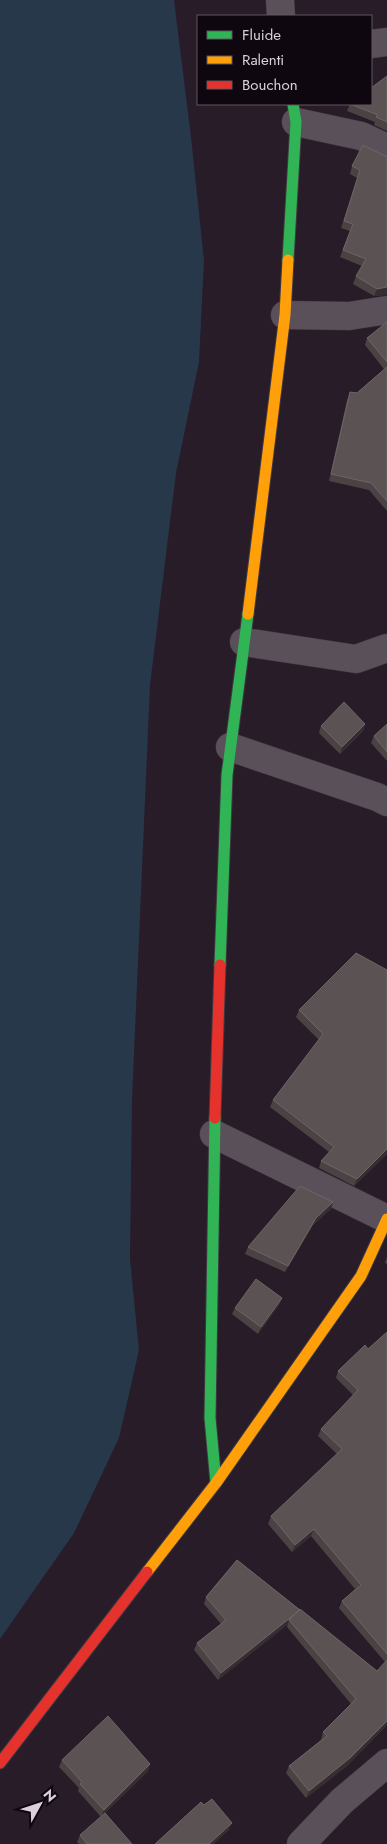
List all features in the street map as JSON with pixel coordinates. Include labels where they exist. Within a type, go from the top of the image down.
[{"type":"street","points":[[280,0],[281,15]]},
{"type":"street","points":[[372,44],[387,42]]},
{"type":"street","points":[[216,1482],[210,1418],[214,1134],[227,775],[266,480],[285,315],[294,113],[361,136],[387,148]]},
{"type":"street","points":[[285,315],[349,316],[387,310]]},
{"type":"street","points":[[244,642],[356,659],[387,648]]},
{"type":"street","points":[[230,747],[387,802]]},
{"type":"street","points":[[0,1763],[216,1482],[360,1276],[387,1219],[214,1134]]},
{"type":"street","points":[[301,1844],[342,1802],[387,1763]]},
{"type":"water","points":[[0,0],[174,0],[204,260],[199,362],[176,473],[150,685],[132,1100],[130,1259],[139,1350],[119,1438],[74,1533],[0,1639]]},
{"type":"building","points":[[387,76],[387,122],[376,117],[378,115],[353,105],[372,105],[372,87]]},
{"type":"building","points":[[363,145],[387,156],[387,287],[377,289],[356,276],[366,259],[343,250],[353,224],[344,221],[360,170],[352,166]]},
{"type":"building","points":[[387,322],[387,362],[367,338]]},
{"type":"building","points":[[387,367],[387,501],[371,483],[331,474],[350,392],[357,393]]},
{"type":"building","points":[[344,702],[365,724],[342,747],[321,726]]},
{"type":"building","points":[[387,724],[387,752],[374,736]]},
{"type":"building","points":[[356,953],[387,970],[387,1149],[357,1179],[321,1161],[334,1147],[273,1100],[323,1034],[299,1010]]},
{"type":"building","points":[[300,1186],[333,1202],[316,1218],[288,1266],[248,1247]]},
{"type":"building","points":[[256,1279],[282,1298],[261,1327],[235,1308]]},
{"type":"building","points":[[387,1332],[387,1654],[342,1601],[361,1585],[314,1529],[295,1545],[271,1516],[342,1449],[321,1429],[358,1390],[338,1371],[365,1345],[368,1349]]},
{"type":"building","points":[[237,1560],[300,1610],[221,1673],[197,1643],[226,1620],[206,1597]]},
{"type":"building","points":[[300,1609],[377,1671],[387,1660],[387,1721],[350,1758],[309,1791],[289,1766],[327,1736],[323,1732],[356,1699],[289,1620]]},
{"type":"building","points":[[108,1716],[150,1764],[104,1810],[80,1784],[82,1782],[62,1760]]},
{"type":"building","points":[[212,1799],[232,1823],[209,1844],[155,1844],[201,1802],[204,1805]]},
{"type":"building","points":[[105,1813],[132,1844],[87,1844],[80,1835]]},
{"type":"traffic: fast","points":[[288,260],[296,122],[293,105]]},
{"type":"traffic: fast","points":[[220,965],[227,775],[248,614]]},
{"type":"traffic: fast","points":[[215,1118],[210,1418],[216,1483]]},
{"type":"traffic: slow","points":[[248,614],[285,315],[288,260]]},
{"type":"traffic: slow","points":[[147,1572],[216,1483],[361,1276],[387,1219]]},
{"type":"traffic: jam","points":[[215,1118],[220,965]]},
{"type":"traffic: jam","points":[[0,1763],[147,1572]]}]
